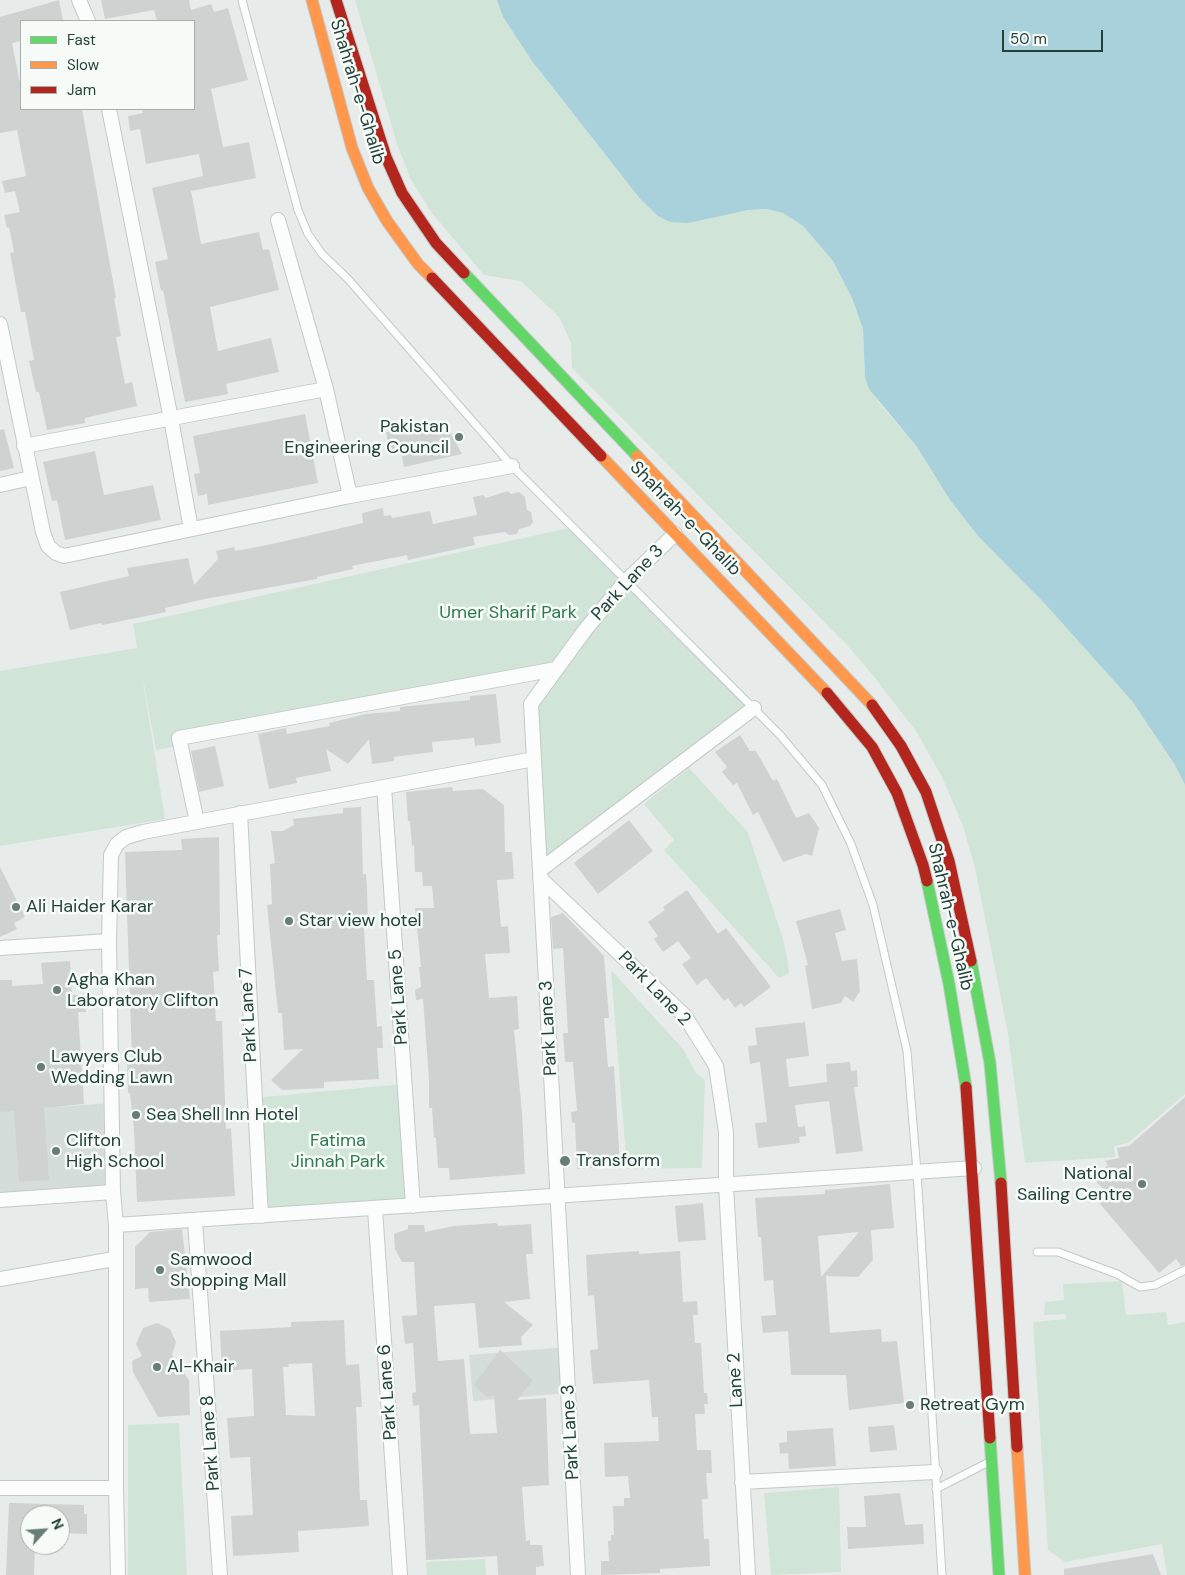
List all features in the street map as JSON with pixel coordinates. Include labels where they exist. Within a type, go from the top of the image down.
[{"type":"main road","name":"Shahrah-e-Ghalib","points":[[312,0],[352,148],[368,188],[387,221],[418,264],[845,712],[872,747],[897,794],[923,865],[949,984],[967,1094],[978,1122],[974,1168]]},
{"type":"main road","name":"Shahrah-e-Ghalib","points":[[336,0],[386,157],[402,193],[436,243],[867,699],[901,746],[926,792],[949,861],[975,981],[996,1123]]},
{"type":"main road","points":[[967,1094],[980,1102],[991,1098],[993,1094]]},
{"type":"main road","points":[[978,1122],[996,1123],[1025,1575]]},
{"type":"main road","points":[[974,1168],[999,1575]]},
{"type":"street","points":[[79,0],[88,20]]},
{"type":"street","points":[[109,110],[191,529]]},
{"type":"street","points":[[278,220],[326,389],[350,496]]},
{"type":"street","points":[[0,324],[3,362],[48,546],[56,553],[64,556],[350,496],[512,466]]},
{"type":"street","points":[[24,446],[326,389]]},
{"type":"street","points":[[0,485],[31,478]]},
{"type":"street","name":"Park Lane 3","points":[[578,1575],[531,704],[585,630],[626,581],[676,534]]},
{"type":"street","points":[[197,822],[179,738],[556,669]]},
{"type":"street","points":[[540,874],[754,708]]},
{"type":"street","points":[[118,1575],[114,1259],[116,1225],[113,1192],[109,941],[110,855],[117,844],[126,837],[143,832],[534,759]]},
{"type":"street","name":"Park Lane 5","points":[[384,787],[413,1206]]},
{"type":"street","name":"Park Lane 7","points":[[240,813],[261,1216]]},
{"type":"street","name":"Park Lane 2","points":[[540,874],[686,1016],[716,1066],[726,1132],[726,1185]]},
{"type":"street","points":[[0,948],[109,941]]},
{"type":"street","points":[[116,1225],[974,1168]]},
{"type":"street","name":"Lane 2","points":[[726,1185],[748,1575]]},
{"type":"street","points":[[0,1200],[113,1192]]},
{"type":"street","name":"Park Lane 6","points":[[375,1209],[400,1575]]},
{"type":"street","name":"Park Lane 8","points":[[195,1221],[220,1575]]},
{"type":"street","points":[[0,1279],[114,1259]]},
{"type":"street","points":[[742,1482],[935,1472]]},
{"type":"street","points":[[0,1488],[116,1488]]},
{"type":"lane","points":[[242,0],[298,210],[308,234],[322,254],[348,279],[512,466],[780,735],[822,785],[851,844],[873,905],[907,1051],[917,1172],[942,1575]]},
{"type":"lane","points":[[1037,1252],[1058,1252],[1116,1274],[1140,1287],[1155,1285],[1185,1270]]},
{"type":"lane","points":[[936,1489],[992,1460]]},
{"type":"shaded area","name":"Clifton High School","points":[[111,1103],[113,1192],[0,1200],[0,1111]]},
{"type":"shaded area","points":[[566,1347],[569,1393],[473,1401],[469,1355]]},
{"type":"green space","points":[[355,0],[497,0],[503,17],[532,61],[641,200],[658,216],[767,209],[783,213],[803,226],[833,261],[852,298],[863,329],[865,377],[879,403],[917,447],[950,500],[978,536],[1046,605],[1132,701],[1175,765],[1185,785],[1185,1094],[1128,1143],[1114,1146],[1115,1157],[1025,1163],[1008,1034],[975,868],[963,826],[942,777],[916,731],[846,644],[572,368],[571,343],[559,317],[521,281],[484,275],[432,213],[410,178],[397,144]]},
{"type":"green space","name":"Umer Sharif Park","points":[[573,527],[751,705],[540,865],[531,704],[552,675],[156,750],[140,663],[165,819],[0,846],[0,671],[137,648],[133,624]]},
{"type":"green space","points":[[689,768],[747,831],[783,939],[789,973],[779,978],[664,850],[674,840],[644,804]]},
{"type":"green space","points":[[611,970],[683,1049],[696,1073],[705,1080],[702,1168],[627,1169]]},
{"type":"green space","name":"Fatima Jinnah Park","points":[[404,1084],[413,1206],[261,1216],[253,1098]]},
{"type":"green space","points":[[1122,1281],[1126,1315],[1166,1312],[1168,1325],[1185,1322],[1185,1575],[1167,1575],[1162,1544],[1065,1562],[1048,1550],[1033,1322],[1066,1319],[1066,1314],[1044,1315],[1045,1302],[1064,1300],[1063,1284]]},
{"type":"green space","points":[[179,1423],[187,1575],[128,1575],[128,1425]]},
{"type":"green space","points":[[839,1487],[841,1572],[771,1575],[764,1493]]},
{"type":"green space","points":[[485,1559],[486,1575],[427,1575],[426,1562]]},
{"type":"water","points":[[497,0],[1185,0],[1185,785],[1175,765],[1132,701],[1046,605],[978,536],[950,500],[917,447],[869,389],[865,377],[863,329],[852,298],[833,261],[803,226],[783,213],[767,209],[748,210],[688,223],[670,222],[658,216],[641,200],[532,61],[503,17]]},
{"type":"building","points":[[59,0],[63,20],[20,20],[20,41],[12,43],[20,83],[20,110],[82,110],[116,298],[114,298],[121,336],[116,337],[125,384],[132,382],[137,406],[85,418],[85,423],[47,430],[39,392],[36,392],[29,361],[34,360],[25,312],[21,312],[10,253],[14,252],[9,227],[7,228],[4,215],[20,212],[15,191],[5,193],[2,181],[26,176],[17,130],[0,133],[0,17]]},
{"type":"building","points":[[101,0],[189,0],[191,10],[211,4],[214,12],[228,8],[248,80],[211,89],[223,147],[249,142],[256,178],[191,191],[201,244],[259,232],[263,250],[269,249],[279,290],[210,307],[218,351],[271,338],[279,372],[226,384],[228,394],[185,402],[163,290],[161,291],[155,262],[168,259],[152,188],[203,176],[199,154],[146,164],[140,129],[130,131],[128,116],[143,113],[142,110],[195,110],[195,20],[157,20],[154,10],[105,19]]},
{"type":"building","points":[[305,414],[318,483],[208,505],[207,494],[198,496],[194,474],[200,473],[193,436]]},
{"type":"building","name":"Pakistan Engineering Council","points":[[444,421],[462,454],[404,467],[401,451],[390,453],[386,432]]},
{"type":"building","points":[[4,429],[14,468],[0,471],[0,430]]},
{"type":"building","points":[[95,451],[104,495],[153,485],[161,520],[65,540],[57,500],[52,501],[43,462]]},
{"type":"building","points":[[508,491],[511,494],[519,492],[525,497],[527,510],[531,512],[533,522],[530,526],[519,529],[517,534],[509,535],[505,532],[473,537],[475,545],[408,560],[407,555],[352,566],[353,569],[317,577],[317,579],[205,599],[165,608],[166,612],[70,630],[60,592],[129,576],[127,568],[188,558],[194,585],[218,559],[216,551],[234,547],[235,551],[272,544],[363,523],[362,513],[383,508],[384,516],[391,515],[392,518],[430,511],[433,524],[477,515],[473,497],[483,495],[486,498]]},
{"type":"building","points":[[496,694],[501,743],[475,746],[474,738],[432,742],[433,752],[394,757],[394,761],[372,764],[369,739],[348,764],[326,749],[331,771],[296,778],[297,783],[269,789],[258,734],[286,728],[287,734],[330,726],[329,723],[366,714],[400,711],[400,707],[470,700],[470,696]]},
{"type":"building","points":[[740,735],[750,751],[756,751],[773,781],[777,779],[796,818],[809,813],[819,828],[812,856],[806,854],[783,862],[758,812],[753,815],[737,783],[733,785],[722,772],[727,767],[715,752]]},
{"type":"building","points":[[215,746],[224,786],[199,792],[191,751]]},
{"type":"building","points":[[452,787],[453,791],[483,789],[504,805],[505,852],[512,852],[514,879],[497,880],[501,927],[508,926],[510,953],[485,954],[489,998],[517,996],[519,1029],[514,1030],[522,1112],[525,1174],[450,1180],[449,1168],[438,1168],[432,1108],[429,1108],[429,1079],[423,999],[416,1000],[415,990],[421,987],[419,967],[421,967],[415,908],[434,908],[432,886],[423,886],[422,872],[415,872],[414,845],[412,846],[410,821],[408,821],[406,792]]},
{"type":"building","points":[[361,807],[363,874],[366,874],[367,889],[368,920],[364,921],[364,929],[367,980],[374,980],[377,1027],[382,1026],[383,1048],[377,1048],[379,1079],[324,1082],[324,1088],[282,1090],[271,1080],[303,1049],[284,1050],[282,1013],[278,1013],[267,905],[272,904],[270,864],[275,863],[271,831],[283,831],[294,825],[293,819],[343,813],[343,808]]},
{"type":"building","points":[[629,820],[653,851],[598,894],[574,863]]},
{"type":"building","points":[[219,837],[220,935],[217,935],[219,971],[213,972],[216,1021],[222,1021],[226,1129],[231,1128],[235,1196],[137,1202],[134,1130],[130,1093],[128,1093],[127,1060],[132,1060],[125,852],[182,850],[181,839]]},
{"type":"building","name":"Ali Haider Karar","points":[[0,867],[25,917],[14,923],[17,929],[0,937]]},
{"type":"building","points":[[687,890],[718,934],[726,928],[771,987],[744,1007],[741,1003],[735,1008],[728,998],[724,1001],[706,978],[697,985],[682,964],[691,958],[678,941],[663,952],[654,939],[658,936],[648,922],[665,910],[663,907]]},
{"type":"building","points":[[840,909],[846,930],[835,933],[842,961],[857,959],[860,991],[853,1002],[845,996],[841,1003],[812,1009],[805,966],[808,965],[796,921]]},
{"type":"building","points":[[563,913],[604,956],[609,1018],[604,1018],[608,1067],[614,1066],[620,1166],[577,1169],[575,1123],[572,1123],[571,1112],[577,1111],[573,1062],[565,1062],[563,1033],[568,1033],[563,948],[553,949],[551,917]]},
{"type":"building","points":[[70,961],[72,995],[84,995],[86,1012],[78,1012],[84,1104],[44,1108],[49,1180],[19,1182],[14,1111],[0,1112],[0,980],[12,980],[12,986],[43,984],[41,963]]},
{"type":"building","points":[[805,1022],[809,1056],[786,1059],[789,1087],[827,1082],[826,1064],[850,1062],[851,1071],[857,1070],[858,1087],[854,1087],[863,1151],[836,1154],[829,1101],[795,1105],[798,1127],[805,1126],[806,1136],[799,1137],[800,1143],[758,1148],[755,1123],[767,1122],[760,1062],[750,1064],[748,1046],[757,1045],[755,1028]]},
{"type":"building","name":"National Sailing Centre","points":[[1185,1097],[1185,1265],[1181,1266],[1176,1259],[1159,1273],[1095,1198],[1104,1190],[1093,1178],[1108,1165],[1105,1161],[1119,1158],[1117,1148],[1129,1146]]},
{"type":"building","points":[[890,1184],[894,1228],[871,1230],[873,1260],[858,1277],[826,1276],[830,1333],[881,1329],[882,1342],[897,1341],[904,1403],[849,1410],[846,1375],[791,1375],[788,1331],[763,1333],[761,1316],[776,1315],[773,1280],[764,1281],[761,1237],[758,1237],[755,1198],[825,1194],[825,1190]],"holes":[[[859,1232],[822,1276],[818,1236]]]},
{"type":"building","points":[[703,1203],[706,1240],[678,1242],[675,1206]]},
{"type":"building","points":[[496,1223],[499,1226],[531,1224],[533,1254],[526,1254],[530,1299],[504,1302],[533,1325],[521,1337],[522,1345],[479,1348],[475,1303],[434,1306],[438,1361],[464,1359],[470,1434],[497,1433],[494,1396],[487,1397],[474,1385],[500,1350],[533,1380],[517,1400],[546,1398],[549,1485],[522,1487],[526,1541],[530,1540],[530,1545],[542,1545],[544,1566],[536,1567],[536,1575],[498,1575],[497,1556],[426,1560],[419,1405],[413,1406],[412,1393],[416,1392],[413,1343],[405,1344],[402,1316],[417,1315],[414,1262],[402,1262],[395,1249],[394,1234],[408,1229],[408,1225],[424,1225],[425,1232],[454,1226]]},
{"type":"building","name":"Samwood Shopping Mall","points":[[182,1229],[190,1299],[149,1302],[148,1288],[135,1289],[135,1247],[150,1232]]},
{"type":"building","points":[[639,1251],[639,1254],[680,1251],[683,1302],[697,1301],[698,1315],[693,1315],[695,1343],[701,1343],[704,1393],[707,1393],[708,1404],[704,1404],[705,1414],[695,1414],[697,1450],[711,1450],[712,1473],[706,1473],[708,1499],[702,1499],[704,1539],[709,1539],[710,1566],[660,1569],[660,1573],[601,1575],[601,1561],[609,1561],[608,1541],[611,1541],[611,1535],[614,1535],[613,1506],[624,1506],[624,1498],[630,1498],[628,1476],[605,1477],[604,1443],[659,1441],[658,1417],[652,1417],[649,1380],[593,1384],[590,1350],[598,1349],[594,1295],[588,1296],[586,1255]]},
{"type":"building","points":[[344,1320],[346,1365],[359,1364],[362,1407],[356,1407],[360,1500],[367,1500],[369,1526],[298,1531],[299,1552],[233,1556],[231,1516],[253,1515],[250,1457],[230,1458],[227,1418],[254,1416],[252,1369],[222,1371],[220,1331],[291,1327],[291,1322]],"holes":[[[312,1363],[315,1416],[286,1415],[283,1367],[289,1367],[288,1364]]]},
{"type":"building","name":"Al-Khair","points":[[157,1323],[170,1329],[176,1342],[172,1355],[189,1380],[190,1415],[158,1417],[133,1372],[132,1361],[142,1356],[136,1344],[143,1328]]},
{"type":"building","points":[[894,1425],[897,1450],[870,1452],[868,1427]]},
{"type":"building","points":[[833,1428],[836,1466],[789,1469],[788,1453],[780,1454],[779,1443],[787,1442],[787,1431]]},
{"type":"building","points":[[900,1493],[905,1525],[923,1524],[924,1544],[848,1549],[847,1527],[866,1527],[864,1496]]},
{"type":"building","points":[[9,1503],[84,1505],[84,1514],[87,1514],[87,1534],[70,1533],[70,1505],[20,1505],[20,1555],[35,1555],[34,1575],[6,1575]]},
{"type":"building","points":[[1153,1554],[1161,1575],[1064,1575],[1064,1569]]},
{"type":"traffic: fast","points":[[464,273],[637,456]]},
{"type":"traffic: fast","points":[[927,881],[949,984],[966,1087]]},
{"type":"traffic: fast","points":[[971,961],[990,1063],[1001,1183]]},
{"type":"traffic: fast","points":[[990,1438],[999,1575]]},
{"type":"traffic: slow","points":[[312,0],[352,148],[368,188],[387,221],[418,264],[432,278]]},
{"type":"traffic: slow","points":[[601,456],[827,693]]},
{"type":"traffic: slow","points":[[637,456],[872,705]]},
{"type":"traffic: slow","points":[[1017,1447],[1025,1575]]},
{"type":"traffic: jam","points":[[336,0],[386,157],[402,193],[436,243],[464,273]]},
{"type":"traffic: jam","points":[[432,278],[601,456]]},
{"type":"traffic: jam","points":[[827,693],[872,747],[897,793],[927,881]]},
{"type":"traffic: jam","points":[[872,705],[901,746],[926,792],[949,861],[971,961]]},
{"type":"traffic: jam","points":[[966,1087],[990,1438]]},
{"type":"traffic: jam","points":[[1001,1183],[1017,1447]]},
{"type":"place","name":"Pakistan Engineering Council","points":[[459,437]]},
{"type":"place","name":"Ali Haider Karar","points":[[16,907]]},
{"type":"place","name":"Star view hotel","points":[[289,921]]},
{"type":"place","name":"Agha Khan Laboratory Clifton","points":[[57,990]]},
{"type":"place","name":"Lawyers Club Wedding Lawn","points":[[41,1067]]},
{"type":"place","name":"Sea Shell Inn Hotel","points":[[136,1115]]},
{"type":"place","name":"Clifton High School","points":[[56,1151]]},
{"type":"place","name":"Transform","points":[[565,1161]]},
{"type":"place","name":"National Sailing Centre","points":[[1142,1184]]},
{"type":"place","name":"Samwood Shopping Mall","points":[[160,1270]]},
{"type":"place","name":"Al-Khair","points":[[157,1367]]},
{"type":"place","name":"Retreat Gym","points":[[910,1405]]}]
